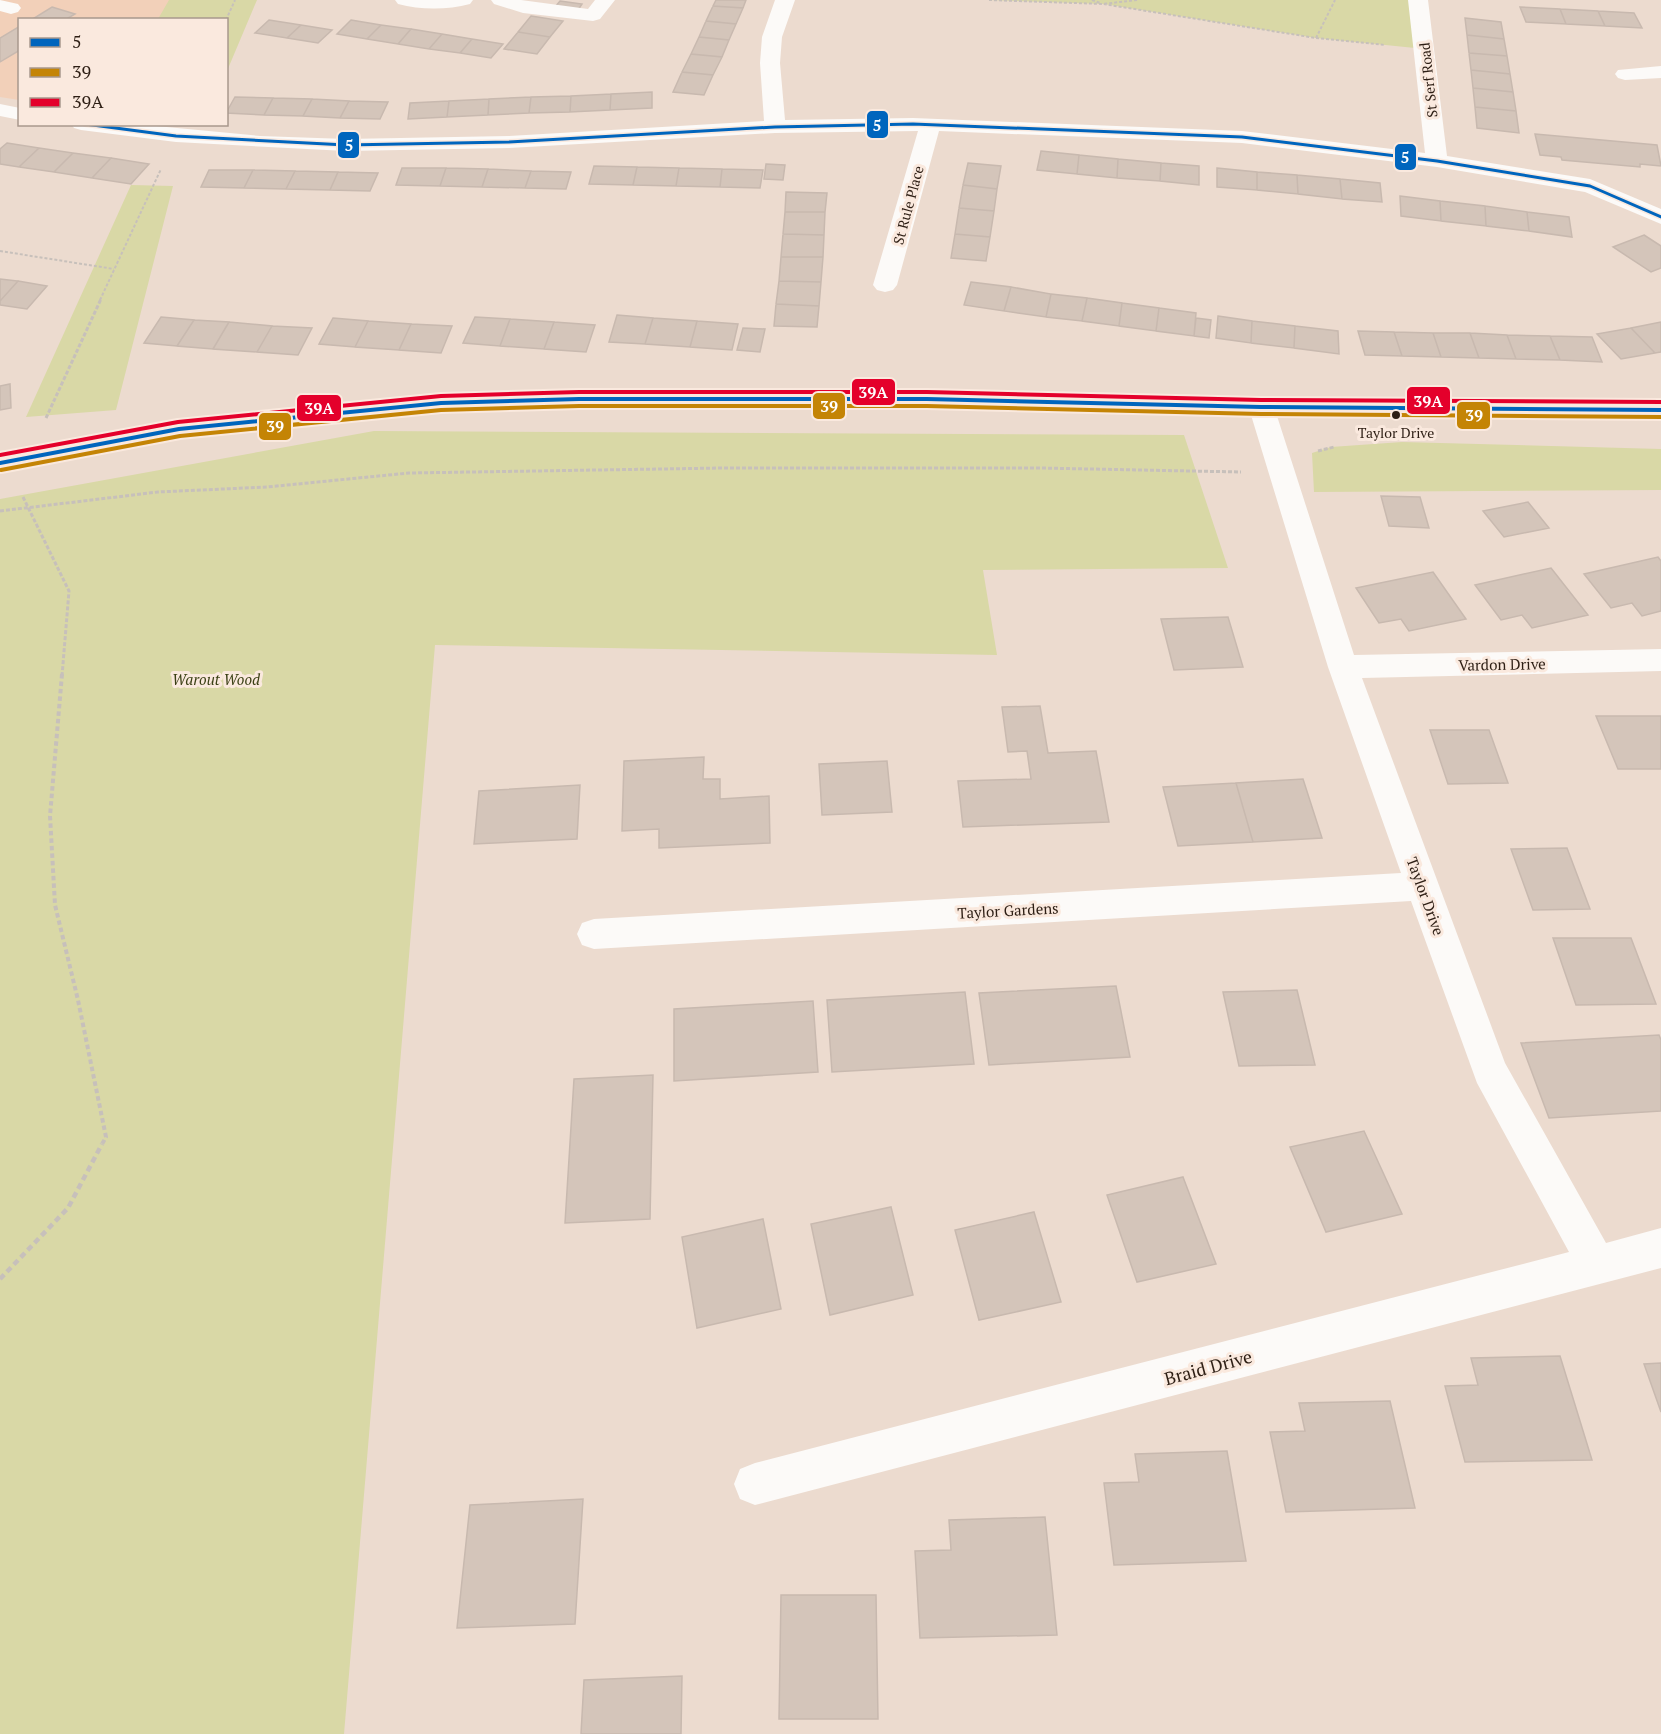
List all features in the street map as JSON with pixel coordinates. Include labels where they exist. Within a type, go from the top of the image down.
[{"type":"street","points":[[405,0],[427,3],[463,0]]},
{"type":"street","points":[[501,0],[523,7],[593,15],[605,0]]},
{"type":"street","points":[[775,127],[770,63],[772,37],[785,0]]},
{"type":"street","name":"St Serf Road","points":[[1418,0],[1437,161]]},
{"type":"street","points":[[1625,74],[1661,72]]},
{"type":"street","points":[[0,110],[18,114]]},
{"type":"street","points":[[97,126],[176,136],[260,142],[405,144],[509,142],[775,127],[930,125],[1242,137],[1437,161],[1590,186],[1661,217]]},
{"type":"street","name":"St Rule Place","points":[[885,285],[930,125]]},
{"type":"street","points":[[0,463],[178,429],[441,403],[579,399],[927,399],[1261,407],[1661,410]]},
{"type":"street","name":"Taylor Drive","points":[[1261,407],[1343,667],[1490,1071],[1597,1265]]},
{"type":"street","name":"Vardon Drive","points":[[1343,667],[1661,660]]},
{"type":"street","name":"Taylor Gardens","points":[[594,934],[1422,886]]},
{"type":"street","name":"Braid Drive","points":[[755,1484],[1661,1248]]},
{"type":"path","points":[[227,18],[235,0]]},
{"type":"path","points":[[989,0],[1104,4],[1316,38],[1425,49]]},
{"type":"path","points":[[1092,0],[1104,4],[1137,0]]},
{"type":"path","points":[[1316,38],[1335,0]]},
{"type":"path","points":[[0,1279],[68,1208],[106,1137],[78,1000],[55,905],[50,816],[69,591],[22,499],[30,457],[176,136]]},
{"type":"path","points":[[0,251],[114,269]]},
{"type":"path","points":[[0,511],[158,492],[267,487],[409,473],[712,468],[1040,468],[1216,473],[1282,471],[1312,453],[1343,446]]},
{"type":"shaded area","points":[[0,0],[193,0],[181,18],[18,18],[18,100],[0,97]]},
{"type":"green space","points":[[169,0],[257,0],[228,69],[228,18],[159,18]]},
{"type":"green space","points":[[989,0],[1418,0],[1425,49],[1316,38],[1104,4]]},
{"type":"green space","points":[[131,185],[173,186],[116,410],[26,417]]},
{"type":"green space","name":"Warout Wood","points":[[374,431],[1184,435],[1228,568],[983,570],[997,655],[435,645],[344,1734],[0,1734],[0,499]]},
{"type":"green space","points":[[1402,442],[1661,449],[1661,490],[1314,492],[1312,453],[1331,447]]},
{"type":"building","points":[[716,0],[746,0],[743,8],[713,6]]},
{"type":"building","points":[[560,1],[582,4],[578,10],[555,7]]},
{"type":"building","points":[[713,6],[743,8],[736,24],[706,21]]},
{"type":"building","points":[[52,7],[75,14],[68,18],[34,18]]},
{"type":"building","points":[[1520,7],[1560,9],[1566,24],[1526,22]]},
{"type":"building","points":[[1560,9],[1598,11],[1605,26],[1566,24]]},
{"type":"building","points":[[1598,11],[1634,13],[1642,28],[1605,26]]},
{"type":"building","points":[[531,16],[563,21],[550,37],[518,32]]},
{"type":"building","points":[[1465,18],[1501,22],[1504,39],[1467,35]]},
{"type":"building","points":[[269,20],[301,25],[287,38],[255,33]]},
{"type":"building","points":[[351,20],[381,25],[367,39],[337,34]]},
{"type":"building","points":[[706,21],[736,24],[729,40],[699,37]]},
{"type":"building","points":[[301,25],[332,30],[318,43],[287,38]]},
{"type":"building","points":[[381,25],[411,29],[398,44],[367,39]]},
{"type":"building","points":[[18,27],[18,51],[0,62],[0,38]]},
{"type":"building","points":[[411,29],[442,34],[429,49],[398,44]]},
{"type":"building","points":[[518,32],[550,37],[537,54],[504,49]]},
{"type":"building","points":[[442,34],[472,39],[460,53],[429,49]]},
{"type":"building","points":[[1467,35],[1504,39],[1507,56],[1469,53]]},
{"type":"building","points":[[699,37],[729,40],[722,57],[691,54]]},
{"type":"building","points":[[472,39],[503,44],[491,58],[460,53]]},
{"type":"building","points":[[1469,53],[1507,56],[1510,74],[1471,70]]},
{"type":"building","points":[[691,54],[722,57],[713,75],[682,72]]},
{"type":"building","points":[[1471,70],[1510,74],[1513,92],[1473,88]]},
{"type":"building","points":[[682,72],[713,75],[704,95],[673,92]]},
{"type":"building","points":[[1473,88],[1513,92],[1516,111],[1475,107]]},
{"type":"building","points":[[652,92],[652,108],[610,110],[611,94]]},
{"type":"building","points":[[611,94],[610,110],[570,112],[571,96]]},
{"type":"building","points":[[571,96],[570,112],[529,113],[531,97]]},
{"type":"building","points":[[235,97],[273,98],[264,115],[228,113]]},
{"type":"building","points":[[531,97],[529,113],[488,115],[489,99]]},
{"type":"building","points":[[273,98],[312,99],[303,116],[264,115]]},
{"type":"building","points":[[312,99],[349,101],[340,118],[303,116]]},
{"type":"building","points":[[489,99],[488,115],[447,117],[449,101]]},
{"type":"building","points":[[349,101],[388,102],[380,119],[340,118]]},
{"type":"building","points":[[449,101],[447,117],[408,119],[410,103]]},
{"type":"building","points":[[1475,107],[1516,111],[1519,133],[1477,128]]},
{"type":"building","points":[[1535,134],[1657,145],[1661,166],[1640,164],[1640,167],[1562,160],[1561,157],[1540,155]]},
{"type":"building","points":[[7,143],[39,148],[19,167],[0,164],[0,149]]},
{"type":"building","points":[[39,148],[73,153],[54,172],[19,167]]},
{"type":"building","points":[[1041,151],[1079,155],[1077,174],[1037,170]]},
{"type":"building","points":[[73,153],[111,158],[92,178],[54,172]]},
{"type":"building","points":[[1079,155],[1118,159],[1117,178],[1077,174]]},
{"type":"building","points":[[111,158],[149,164],[131,184],[92,178]]},
{"type":"building","points":[[1118,159],[1161,163],[1160,181],[1117,178]]},
{"type":"building","points":[[968,163],[1001,166],[997,189],[963,185]]},
{"type":"building","points":[[1161,163],[1199,166],[1199,185],[1160,181]]},
{"type":"building","points":[[766,164],[785,165],[783,180],[764,179]]},
{"type":"building","points":[[594,166],[637,167],[633,185],[589,184]]},
{"type":"building","points":[[637,167],[679,168],[676,186],[633,185]]},
{"type":"building","points":[[402,168],[446,168],[440,186],[396,185]]},
{"type":"building","points":[[446,168],[488,169],[482,187],[440,186]]},
{"type":"building","points":[[679,168],[722,169],[720,187],[676,186]]},
{"type":"building","points":[[1217,168],[1257,172],[1257,190],[1217,187]]},
{"type":"building","points":[[488,169],[531,171],[525,188],[482,187]]},
{"type":"building","points":[[722,169],[763,170],[760,188],[720,187]]},
{"type":"building","points":[[209,170],[253,170],[244,188],[201,187]]},
{"type":"building","points":[[253,170],[295,171],[286,189],[244,188]]},
{"type":"building","points":[[295,171],[338,172],[330,190],[286,189]]},
{"type":"building","points":[[531,171],[571,172],[566,189],[525,188]]},
{"type":"building","points":[[338,172],[378,173],[370,191],[330,190]]},
{"type":"building","points":[[1257,172],[1297,175],[1298,194],[1257,190]]},
{"type":"building","points":[[1297,175],[1340,179],[1342,199],[1298,194]]},
{"type":"building","points":[[1340,179],[1380,183],[1382,202],[1342,199]]},
{"type":"building","points":[[963,185],[997,189],[994,211],[959,208]]},
{"type":"building","points":[[786,192],[827,193],[825,212],[785,212]]},
{"type":"building","points":[[1400,196],[1440,201],[1441,221],[1401,216]]},
{"type":"building","points":[[1440,201],[1485,206],[1486,226],[1441,221]]},
{"type":"building","points":[[1485,206],[1527,212],[1529,231],[1486,226]]},
{"type":"building","points":[[959,208],[994,211],[990,237],[955,234]]},
{"type":"building","points":[[785,212],[825,212],[824,235],[783,234]]},
{"type":"building","points":[[1527,212],[1569,217],[1572,237],[1529,231]]},
{"type":"building","points":[[783,234],[824,235],[823,257],[781,257]]},
{"type":"building","points":[[955,234],[990,237],[986,261],[951,258]]},
{"type":"building","points":[[1644,235],[1661,246],[1661,268],[1651,272],[1613,247]]},
{"type":"building","points":[[781,257],[823,257],[821,282],[779,281]]},
{"type":"building","points":[[0,279],[18,281],[0,301]]},
{"type":"building","points":[[18,281],[47,286],[27,309],[0,305],[0,301]]},
{"type":"building","points":[[779,281],[821,282],[819,306],[776,304]]},
{"type":"building","points":[[971,282],[1011,287],[1004,311],[964,305]]},
{"type":"building","points":[[1011,287],[1051,294],[1046,317],[1004,311]]},
{"type":"building","points":[[1051,294],[1087,298],[1082,321],[1046,317]]},
{"type":"building","points":[[1087,298],[1122,303],[1119,326],[1082,321]]},
{"type":"building","points":[[1122,303],[1159,308],[1156,331],[1119,326]]},
{"type":"building","points":[[776,304],[819,306],[817,327],[774,326]]},
{"type":"building","points":[[1159,308],[1196,313],[1194,336],[1156,331]]},
{"type":"building","points":[[617,315],[653,318],[645,344],[609,342]]},
{"type":"building","points":[[1218,316],[1252,321],[1251,343],[1216,338]]},
{"type":"building","points":[[161,317],[194,320],[177,346],[144,343]]},
{"type":"building","points":[[475,317],[510,319],[500,346],[463,343]]},
{"type":"building","points":[[333,318],[368,321],[355,347],[319,344]]},
{"type":"building","points":[[653,318],[697,321],[690,347],[645,344]]},
{"type":"building","points":[[1196,318],[1211,320],[1209,338],[1194,336]]},
{"type":"building","points":[[510,319],[554,322],[544,349],[500,346]]},
{"type":"building","points":[[194,320],[229,322],[213,349],[177,346]]},
{"type":"building","points":[[368,321],[411,324],[399,350],[355,347]]},
{"type":"building","points":[[697,321],[738,324],[732,350],[690,347]]},
{"type":"building","points":[[1252,321],[1295,326],[1294,348],[1251,343]]},
{"type":"building","points":[[229,322],[272,326],[257,352],[213,349]]},
{"type":"building","points":[[554,322],[595,325],[586,352],[544,349]]},
{"type":"building","points":[[1661,322],[1661,352],[1655,353],[1631,328]]},
{"type":"building","points":[[411,324],[452,326],[441,353],[399,350]]},
{"type":"building","points":[[272,326],[312,328],[298,355],[257,352]]},
{"type":"building","points":[[1295,326],[1338,331],[1339,354],[1294,348]]},
{"type":"building","points":[[743,328],[765,329],[760,352],[737,350]]},
{"type":"building","points":[[1631,328],[1655,353],[1621,359],[1597,334]]},
{"type":"building","points":[[1358,331],[1394,332],[1402,356],[1365,355]]},
{"type":"building","points":[[1394,332],[1433,333],[1441,357],[1402,356]]},
{"type":"building","points":[[1433,333],[1470,333],[1479,358],[1441,357]]},
{"type":"building","points":[[1470,333],[1507,335],[1516,359],[1479,358]]},
{"type":"building","points":[[1507,335],[1550,336],[1560,360],[1516,359]]},
{"type":"building","points":[[1550,336],[1592,337],[1602,362],[1560,360]]},
{"type":"building","points":[[10,384],[11,408],[0,410],[0,386]]},
{"type":"building","points":[[1381,496],[1420,497],[1429,528],[1389,526]]},
{"type":"building","points":[[1528,502],[1549,528],[1504,537],[1483,511]]},
{"type":"building","points":[[1658,557],[1661,561],[1661,611],[1642,616],[1632,603],[1611,608],[1584,574]]},
{"type":"building","points":[[1551,568],[1588,615],[1532,628],[1522,615],[1501,620],[1475,585]]},
{"type":"building","points":[[1433,572],[1466,619],[1409,631],[1401,619],[1379,623],[1356,588]]},
{"type":"building","points":[[1228,617],[1243,667],[1174,670],[1161,619]]},
{"type":"building","points":[[1040,706],[1048,753],[1096,751],[1109,822],[963,827],[958,781],[1031,779],[1027,751],[1008,752],[1002,707]]},
{"type":"building","points":[[1596,716],[1661,716],[1661,769],[1618,769]]},
{"type":"building","points":[[1430,730],[1489,730],[1508,783],[1448,784]]},
{"type":"building","points":[[704,757],[703,779],[720,779],[720,799],[769,796],[770,843],[659,848],[659,829],[622,831],[624,761]]},
{"type":"building","points":[[887,761],[892,812],[822,815],[819,764]]},
{"type":"building","points":[[1303,779],[1322,838],[1253,842],[1236,783]]},
{"type":"building","points":[[1236,783],[1253,842],[1178,846],[1163,787]]},
{"type":"building","points":[[580,785],[577,839],[474,844],[479,791]]},
{"type":"building","points":[[1567,848],[1590,909],[1533,910],[1511,849]]},
{"type":"building","points":[[1553,938],[1631,938],[1656,1004],[1576,1005]]},
{"type":"building","points":[[1116,986],[1130,1057],[989,1065],[979,993]]},
{"type":"building","points":[[1297,990],[1315,1065],[1239,1066],[1223,992]]},
{"type":"building","points":[[965,992],[974,1064],[832,1072],[827,1000]]},
{"type":"building","points":[[813,1001],[818,1072],[674,1081],[674,1009]]},
{"type":"building","points":[[1659,1035],[1661,1040],[1661,1111],[1549,1118],[1521,1043]]},
{"type":"building","points":[[653,1075],[650,1219],[565,1223],[574,1079]]},
{"type":"building","points":[[1364,1131],[1402,1214],[1326,1232],[1290,1147]]},
{"type":"building","points":[[1183,1177],[1216,1264],[1137,1282],[1107,1195]]},
{"type":"building","points":[[891,1207],[913,1295],[830,1315],[811,1224]]},
{"type":"building","points":[[1034,1212],[1061,1302],[979,1320],[955,1230]]},
{"type":"building","points":[[763,1219],[781,1309],[697,1328],[682,1237]]},
{"type":"building","points":[[1560,1356],[1592,1460],[1465,1462],[1445,1386],[1478,1385],[1471,1358]]},
{"type":"building","points":[[1661,1363],[1661,1412],[1644,1364]]},
{"type":"building","points":[[1390,1401],[1415,1508],[1286,1512],[1270,1432],[1305,1431],[1299,1403]]},
{"type":"building","points":[[1227,1451],[1246,1561],[1114,1565],[1104,1483],[1139,1482],[1135,1454]]},
{"type":"building","points":[[583,1499],[575,1624],[457,1628],[470,1505]]},
{"type":"building","points":[[1045,1517],[1057,1635],[920,1638],[915,1551],[951,1550],[949,1520]]},
{"type":"building","points":[[781,1595],[876,1595],[878,1719],[779,1719]]},
{"type":"building","points":[[682,1676],[681,1734],[581,1734],[584,1680]]},
{"type":"transit line","name":"5","points":[[100,126],[176,136],[346,145],[509,142],[775,127],[913,124],[1242,137],[1437,161],[1590,186],[1661,217]]},
{"type":"transit line","name":"39A","points":[[0,455],[178,422],[441,396],[579,392],[927,392],[1261,400],[1661,402]]},
{"type":"transit line","name":"5","points":[[0,463],[179,429],[441,403],[579,399],[927,399],[1261,407],[1661,410]]},
{"type":"transit line","name":"39","points":[[1,470],[180,436],[441,410],[579,406],[927,406],[1261,414],[1661,417]]},
{"type":"place","name":"Taylor Drive","points":[[1396,415]]}]
